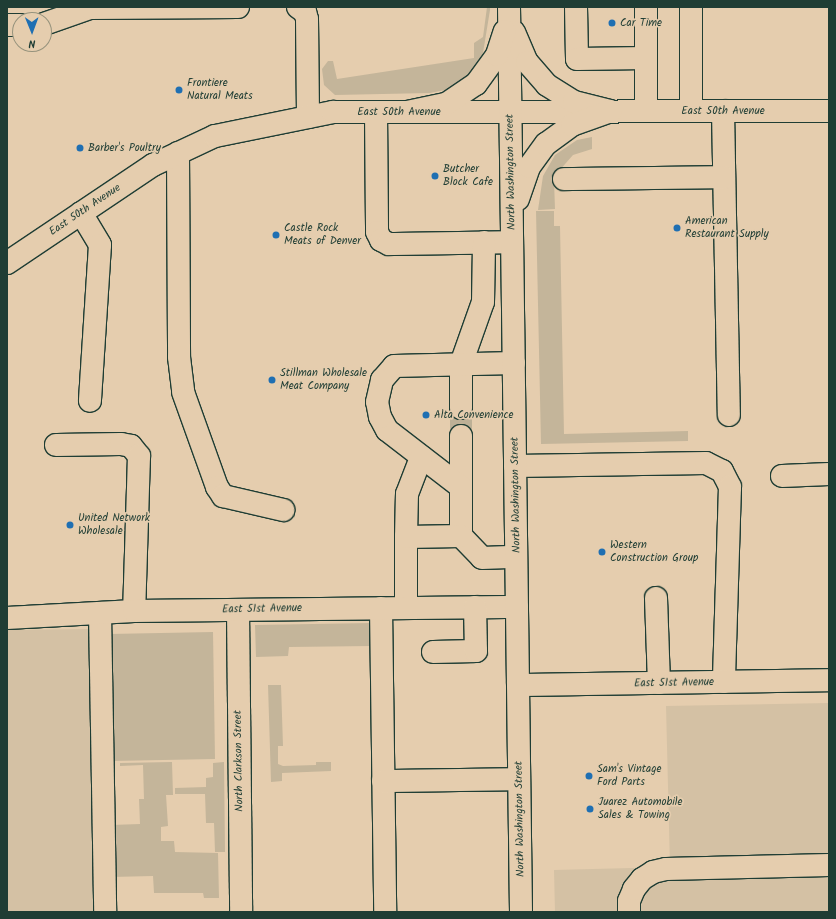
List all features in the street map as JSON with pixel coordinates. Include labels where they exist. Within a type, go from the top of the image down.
[{"type":"street","points":[[52,21],[90,8],[238,7]]},
{"type":"street","points":[[298,7],[305,12],[307,19],[308,117]]},
{"type":"street","points":[[576,7],[577,59],[646,58]]},
{"type":"street","points":[[646,7],[646,111]]},
{"type":"street","points":[[691,7],[691,111]]},
{"type":"street","points":[[509,10],[521,52],[543,82],[574,102],[611,111]]},
{"type":"street","points":[[407,112],[446,104],[476,84],[497,55],[509,10]]},
{"type":"street","name":"North Washington Street","points":[[509,10],[521,912]]},
{"type":"street","points":[[376,112],[378,232],[381,240],[388,244],[484,242],[512,234],[524,178],[546,144],[572,125],[611,111]]},
{"type":"street","points":[[723,111],[729,415]]},
{"type":"street","name":"East 50th Avenue","points":[[7,263],[153,165],[178,153],[215,136],[333,112],[829,111]]},
{"type":"street","points":[[178,153],[179,357],[183,392],[217,487],[223,496],[283,510]]},
{"type":"street","points":[[564,179],[724,177]]},
{"type":"street","points":[[81,213],[100,245],[90,402]]},
{"type":"street","points":[[461,408],[461,364],[483,302],[484,242]]},
{"type":"street","points":[[461,487],[387,430],[380,417],[377,402],[382,380],[394,366],[514,363]]},
{"type":"street","points":[[460,536],[461,436]]},
{"type":"street","points":[[56,445],[121,444],[131,446],[139,456],[134,611]]},
{"type":"street","points":[[406,608],[407,494],[421,457]]},
{"type":"street","points":[[515,466],[706,463],[722,471],[730,487],[724,682]]},
{"type":"street","points":[[782,476],[829,474]]},
{"type":"street","points":[[406,537],[460,536],[482,558],[516,558]]},
{"type":"street","points":[[656,598],[660,683]]},
{"type":"street","points":[[433,652],[476,651],[475,607]]},
{"type":"street","name":"East 51st Avenue","points":[[7,618],[134,611],[517,607]]},
{"type":"street","points":[[381,608],[385,912]]},
{"type":"street","name":"North Clarkson Street","points":[[238,610],[241,912]]},
{"type":"street","points":[[100,613],[105,912]]},
{"type":"street","name":"East 51st Avenue","points":[[518,686],[829,680]]},
{"type":"street","points":[[383,781],[519,779]]},
{"type":"street","points":[[629,912],[629,901],[634,889],[642,879],[653,872],[666,869],[829,865]]},
{"type":"shaded area","points":[[487,7],[490,7],[490,10],[483,53],[473,72],[460,84],[445,90],[430,93],[335,95],[324,85],[322,69],[328,61],[333,61],[337,79],[474,58],[474,43],[483,37]]},
{"type":"shaded area","points":[[592,137],[592,149],[573,155],[558,172],[554,181],[555,209],[538,210],[543,176],[555,155],[577,140]]},
{"type":"shaded area","points":[[536,211],[554,211],[554,226],[560,226],[564,434],[688,431],[688,441],[541,444]]},
{"type":"shaded area","points":[[371,623],[371,646],[289,647],[288,656],[256,657],[255,625]]},
{"type":"shaded area","points":[[92,629],[95,912],[7,912],[7,630]]},
{"type":"shaded area","points":[[213,632],[215,759],[111,761],[109,634]]},
{"type":"shaded area","points":[[268,685],[281,685],[283,746],[278,746],[278,764],[283,766],[316,765],[316,762],[331,762],[331,771],[282,773],[282,781],[271,782]]},
{"type":"shaded area","points":[[829,703],[829,912],[555,912],[554,870],[670,867],[666,706]]},
{"type":"shaded area","points":[[172,762],[173,795],[166,795],[168,826],[161,827],[161,841],[174,841],[175,852],[218,853],[219,898],[204,898],[203,893],[154,893],[153,876],[111,877],[111,825],[140,824],[139,799],[144,799],[143,765],[120,766],[120,763]]},
{"type":"shaded area","points":[[224,762],[225,852],[215,852],[214,823],[206,823],[205,794],[175,794],[175,788],[206,787],[206,778],[213,777],[213,763]]},
{"type":"tunnel","points":[[461,408],[461,436]]},
{"type":"place","name":"Car Time","points":[[612,23]]},
{"type":"place","name":"Frontiere Natural Meats","points":[[179,90]]},
{"type":"place","name":"Barber's Poultry","points":[[80,148]]},
{"type":"place","name":"Butcher Block Cafe","points":[[435,176]]},
{"type":"place","name":"American Restaurant Supply","points":[[677,228]]},
{"type":"place","name":"Castle Rock Meats of Denver","points":[[276,235]]},
{"type":"place","name":"Stillman Wholesale Meat Company","points":[[272,380]]},
{"type":"place","name":"Alta Convenience","points":[[426,415]]},
{"type":"place","name":"United Network Wholesale","points":[[70,525]]},
{"type":"place","name":"Western Construction Group","points":[[602,552]]},
{"type":"place","name":"Sam's Vintage Ford Parts","points":[[589,776]]},
{"type":"place","name":"Juarez Automobile Sales & Towing","points":[[590,809]]}]
